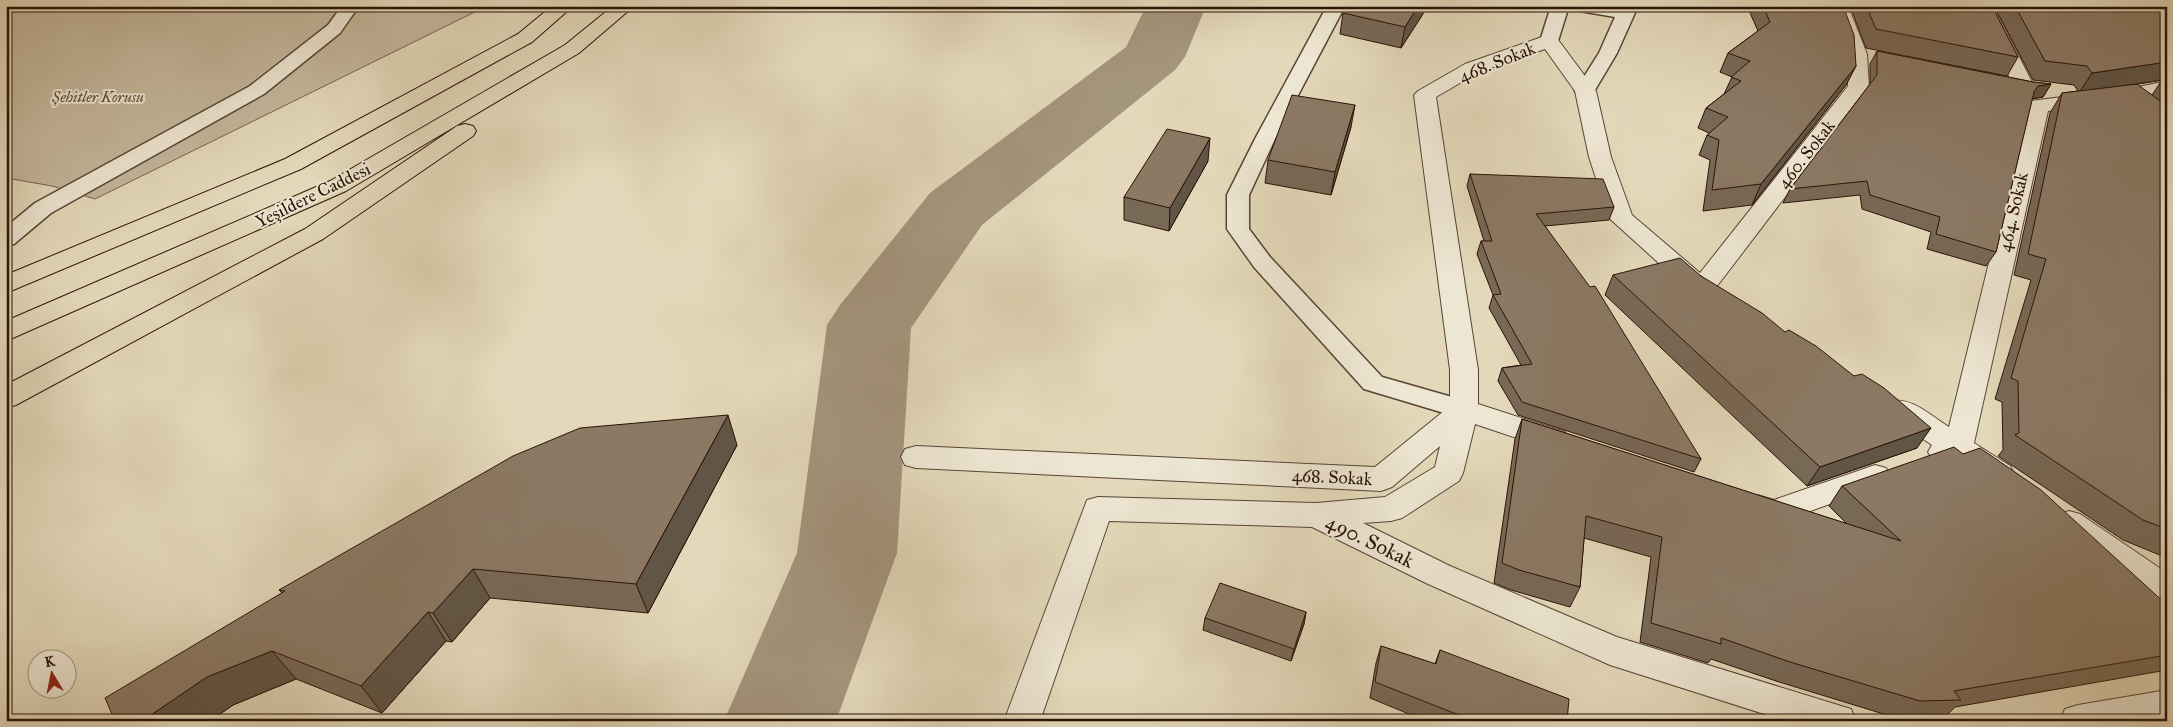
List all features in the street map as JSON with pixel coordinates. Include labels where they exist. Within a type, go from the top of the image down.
[{"type":"highway","name":"Yeşildere Caddesi","points":[[6,285],[293,164],[525,38],[564,6]]},
{"type":"highway","name":"Yeşildere Caddesi","points":[[6,332],[338,186],[572,49],[626,6]]},
{"type":"highway","points":[[6,398],[314,234],[489,115],[572,49]]},
{"type":"highway","points":[[6,378],[171,309]]},
{"type":"street","name":"460. Sokak","points":[[1702,288],[1859,87],[1867,56],[1838,6]]},
{"type":"street","points":[[1983,6],[2025,88]]},
{"type":"street","name":"468. Sokak","points":[[916,457],[1381,479],[1464,410],[1464,370],[1425,95],[1472,68],[1548,41],[1585,90],[1600,157],[1621,218],[1702,288],[1725,302]]},
{"type":"street","points":[[1997,82],[2025,88],[2128,95],[2151,113]]},
{"type":"street","name":"464. Sokak","points":[[1960,446],[2038,106],[2128,95],[2167,86]]},
{"type":"street","points":[[1876,395],[1960,446],[2023,490]]},
{"type":"street","points":[[1316,515],[1391,509],[1448,473],[1464,410],[1577,448]]},
{"type":"street","points":[[1727,497],[1774,512],[1960,446]]},
{"type":"street","points":[[2047,507],[2167,591]]},
{"type":"street","name":"490. Sokak","points":[[1022,721],[1098,509],[1316,515],[1439,575],[1610,650],[1838,721]]},
{"type":"street","points":[[2078,721],[2167,706]]},
{"type":"lane","points":[[6,239],[43,208],[257,90],[334,29],[351,6]]},
{"type":"lane","points":[[1336,6],[1265,139],[1238,195],[1238,229],[1262,262],[1374,383],[1464,410]]},
{"type":"lane","points":[[1548,41],[1560,6]]},
{"type":"lane","points":[[1574,6],[1626,8],[1608,53],[1585,90]]},
{"type":"green space","name":"Şehitler Korusu","points":[[6,6],[487,6],[95,199],[52,186],[6,178]]},
{"type":"building","points":[[1348,6],[1418,6],[1405,27],[1343,13]]},
{"type":"building","points":[[1763,6],[1843,6],[1854,35],[1856,66],[1761,184],[1712,190],[1719,140],[1707,135],[1728,117],[1706,108],[1741,81],[1731,77],[1750,61],[1728,53],[1770,22]]},
{"type":"building","points":[[1866,6],[1992,6],[2018,57],[1876,29]]},
{"type":"building","points":[[2015,6],[2167,6],[2167,62],[2092,73],[2087,66],[2045,61]]},
{"type":"building","points":[[1877,51],[2051,84],[2038,86],[2034,92],[1996,252],[1936,234],[1940,217],[1870,195],[1867,181],[1790,189],[1877,75]]},
{"type":"building","points":[[2137,84],[2167,106],[2167,529],[2143,520],[2015,435],[2019,433],[2018,381],[2011,378],[2046,259],[2028,254],[2062,93]]},
{"type":"building","points":[[1292,95],[1355,105],[1335,172],[1268,160]]},
{"type":"building","points":[[1167,129],[1210,138],[1170,208],[1124,197]]},
{"type":"building","points":[[1470,174],[1603,179],[1614,207],[1536,214],[1590,287],[1595,286],[1701,459],[1522,402],[1502,368],[1532,364],[1493,295],[1501,294],[1481,241],[1492,241]]},
{"type":"building","points":[[1680,258],[1701,276],[1762,313],[1785,332],[1789,330],[1816,346],[1854,376],[1862,374],[1884,388],[1931,428],[1820,467],[1613,275]]},
{"type":"building","points":[[728,415],[636,584],[473,569],[433,613],[428,612],[361,686],[272,651],[207,677],[142,721],[115,721],[105,698],[285,591],[279,590],[513,456],[580,428]]},
{"type":"building","points":[[1522,419],[1901,541],[1842,486],[1954,447],[1963,454],[1980,448],[2041,490],[2167,605],[2167,655],[1954,691],[1961,700],[1920,701],[1790,662],[1721,638],[1721,644],[1651,623],[1662,537],[1586,516],[1580,587],[1519,570],[1502,563]]},
{"type":"building","points":[[1220,583],[1306,612],[1294,649],[1205,618]]},
{"type":"building","points":[[1381,646],[1436,664],[1440,650],[1569,699],[1567,721],[1474,721],[1375,682]]},
{"type":"waterway","points":[[780,721],[847,553],[869,325],[956,209],[1153,57],[1176,6]]}]
